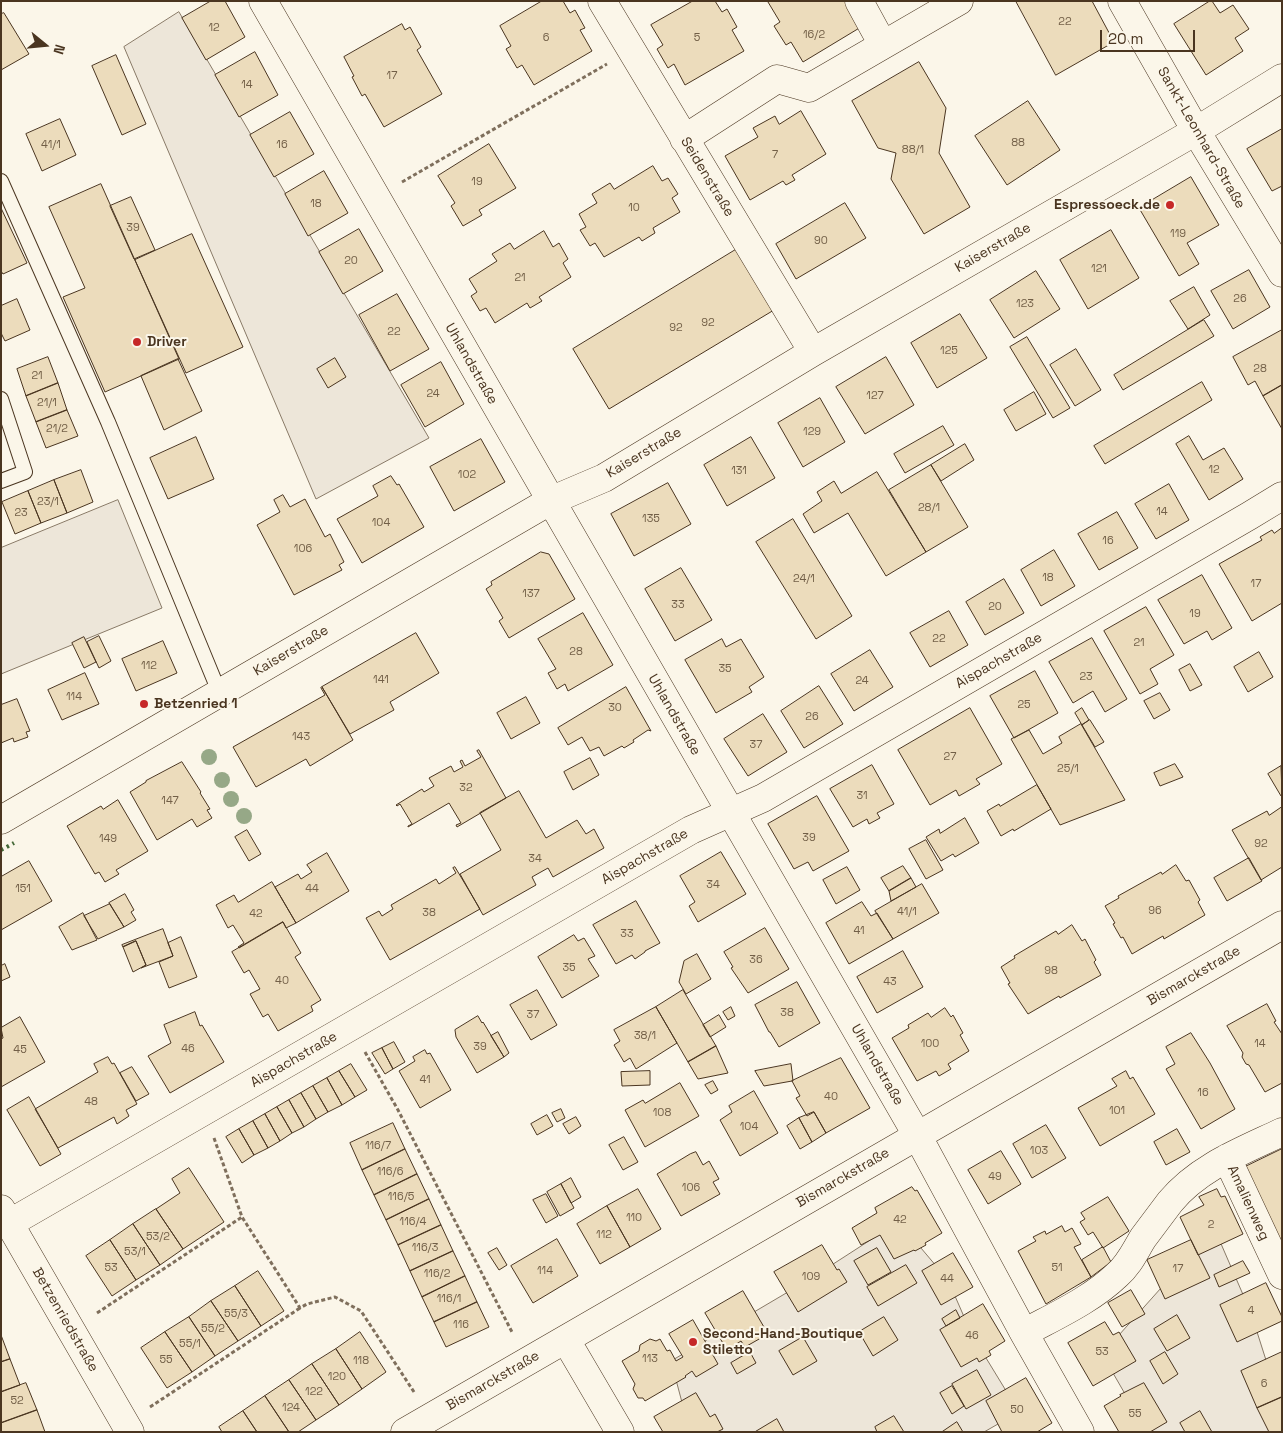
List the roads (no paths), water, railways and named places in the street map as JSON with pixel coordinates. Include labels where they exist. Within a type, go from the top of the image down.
[{"type":"street","name":"Uhlandstraße","points":[[263,1],[917,1135],[1024,1333],[1072,1429]]},
{"type":"street","name":"Seidenstraße","points":[[602,1],[814,352]]},
{"type":"street","points":[[859,1],[883,45]]},
{"type":"street","points":[[684,139],[778,79],[809,88],[959,1]]},
{"type":"street","name":"Sankt-Leonhard-Straße","points":[[1122,1],[1196,130],[1282,273]]},
{"type":"street","name":"Kaiserstraße","points":[[1,820],[550,501],[604,478],[814,352],[1282,78]]},
{"type":"street","name":"Aispachstraße","points":[[6,1216],[70,1189],[691,830],[763,798],[1282,496]]},
{"type":"street","name":"Bismarckstraße","points":[[405,1432],[1282,926]]},
{"type":"street","points":[[1024,1333],[1108,1284],[1131,1260],[1144,1238],[1172,1200],[1188,1183],[1206,1169],[1282,1132]]},
{"type":"street","name":"Amalienweg","points":[[1227,1158],[1282,1275]]},
{"type":"street","name":"Betzenriedstraße","points":[[6,1216],[127,1428]]},
{"type":"street","points":[[566,1340],[620,1432]]},
{"type":"lane","points":[[1,182],[108,422],[220,694]]},
{"type":"lane","points":[[1,398],[25,472],[1,481]]},
{"type":"place","name":"Espressoeck.de","points":[[1170,205]]},
{"type":"place","name":"Driver","points":[[137,342]]},
{"type":"place","name":"Betzenried 1","points":[[144,704]]},
{"type":"place","name":"Second-Hand-Boutique Stiletto","points":[[693,1342]]}]
